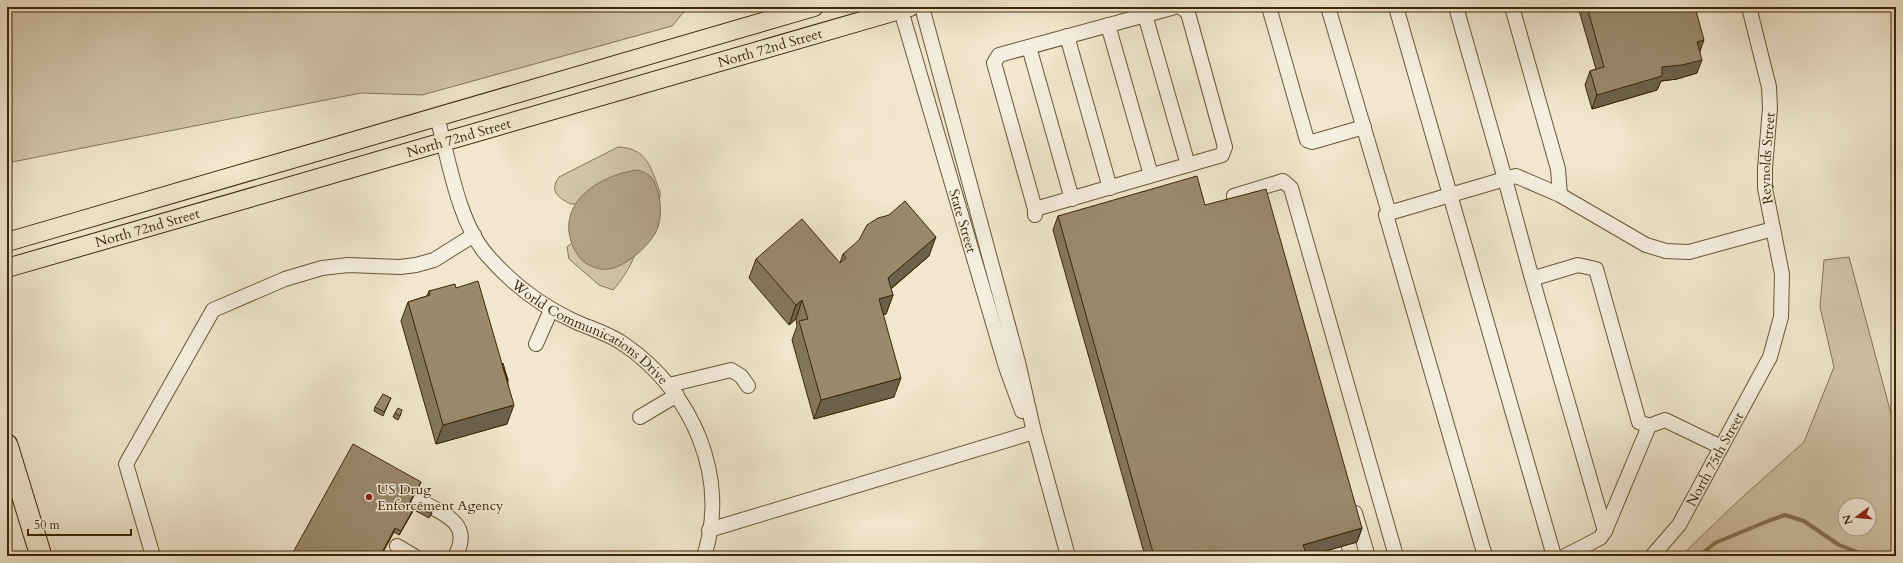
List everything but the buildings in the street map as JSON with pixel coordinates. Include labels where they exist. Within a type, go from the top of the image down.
[{"type":"highway","points":[[7,445],[41,556]]},
{"type":"main road","name":"North 72nd Street","points":[[7,242],[814,7]]},
{"type":"main road","name":"North 72nd Street","points":[[7,268],[904,8]]},
{"type":"street","name":"State Street","points":[[922,7],[1016,354],[1034,432],[1068,556]]},
{"type":"street","points":[[1175,7],[999,55],[994,63],[1035,212],[1072,199],[1222,155],[1225,147],[1188,14],[1181,7]]},
{"type":"street","points":[[1269,7],[1307,140],[1312,142],[1364,127]]},
{"type":"street","points":[[1328,7],[1390,213]]},
{"type":"street","points":[[1396,7],[1452,195],[1554,556]]},
{"type":"street","points":[[1456,7],[1605,531]]},
{"type":"street","points":[[1512,7],[1558,169],[1560,195]]},
{"type":"street","name":"Reynolds Street","points":[[1749,7],[1768,87],[1770,108],[1765,168],[1765,188],[1782,274],[1783,297],[1781,317],[1770,357]]},
{"type":"street","name":"State Street","points":[[904,8],[1006,367],[1018,401],[1034,432]]},
{"type":"street","points":[[1145,15],[1188,164]]},
{"type":"street","points":[[1108,25],[1151,176]]},
{"type":"street","points":[[1067,36],[1110,188]]},
{"type":"street","points":[[1029,47],[1072,199]]},
{"type":"street","name":"World Communications Drive","points":[[437,117],[461,205],[469,226],[486,254],[505,274],[526,292],[552,310],[625,345],[664,378],[673,390],[703,443],[713,491],[709,530],[704,556]]},
{"type":"street","points":[[1485,556],[1386,215],[1516,176],[1560,195],[1646,244],[1666,251],[1689,252],[1773,229]]},
{"type":"street","points":[[1235,210],[1234,196],[1283,181],[1292,188],[1396,556]]},
{"type":"street","points":[[1262,188],[1267,203]]},
{"type":"street","points":[[153,556],[126,464],[213,310],[285,279],[322,268],[348,265],[400,267],[416,265],[434,260],[474,235]]},
{"type":"street","points":[[1531,275],[1538,277],[1578,266],[1596,269],[1639,422],[1649,426],[1665,420],[1721,447]]},
{"type":"street","points":[[536,344],[552,310]]},
{"type":"street","name":"North 75th Street","points":[[1652,556],[1679,525],[1770,357]]},
{"type":"street","points":[[640,417],[673,390],[731,370],[741,376],[748,386]]},
{"type":"street","points":[[1565,556],[1600,538],[1605,531],[1649,426]]},
{"type":"street","points":[[709,530],[1034,432]]},
{"type":"street","points":[[1351,498],[1366,550],[1364,556]]},
{"type":"street","points":[[418,500],[453,520],[458,525],[461,532],[461,540],[455,556]]},
{"type":"street","points":[[397,546],[414,556]]},
{"type":"shaded area","points":[[7,7],[688,7],[672,26],[422,95],[361,93],[7,163]]},
{"type":"shaded area","points":[[618,147],[636,151],[647,161],[660,192],[660,198],[655,201],[571,204],[556,194],[555,186],[559,177]]},
{"type":"shaded area","points":[[638,170],[651,177],[657,188],[660,201],[660,222],[655,233],[645,247],[623,264],[609,269],[589,265],[578,255],[571,241],[569,226],[571,213],[577,202],[586,192],[598,183],[611,177]]},
{"type":"shaded area","points":[[575,240],[636,249],[631,265],[613,290],[599,285],[569,259],[567,247]]},
{"type":"shaded area","points":[[1849,257],[1896,432],[1896,556],[1681,556],[1736,503],[1804,442],[1834,367],[1820,307],[1824,260]]},
{"type":"waterway","points":[[1699,556],[1715,543],[1785,515],[1804,521],[1839,545],[1860,553],[1896,554]]},
{"type":"place","name":"US Drug Enforcement Agency","points":[[369,497]]}]
